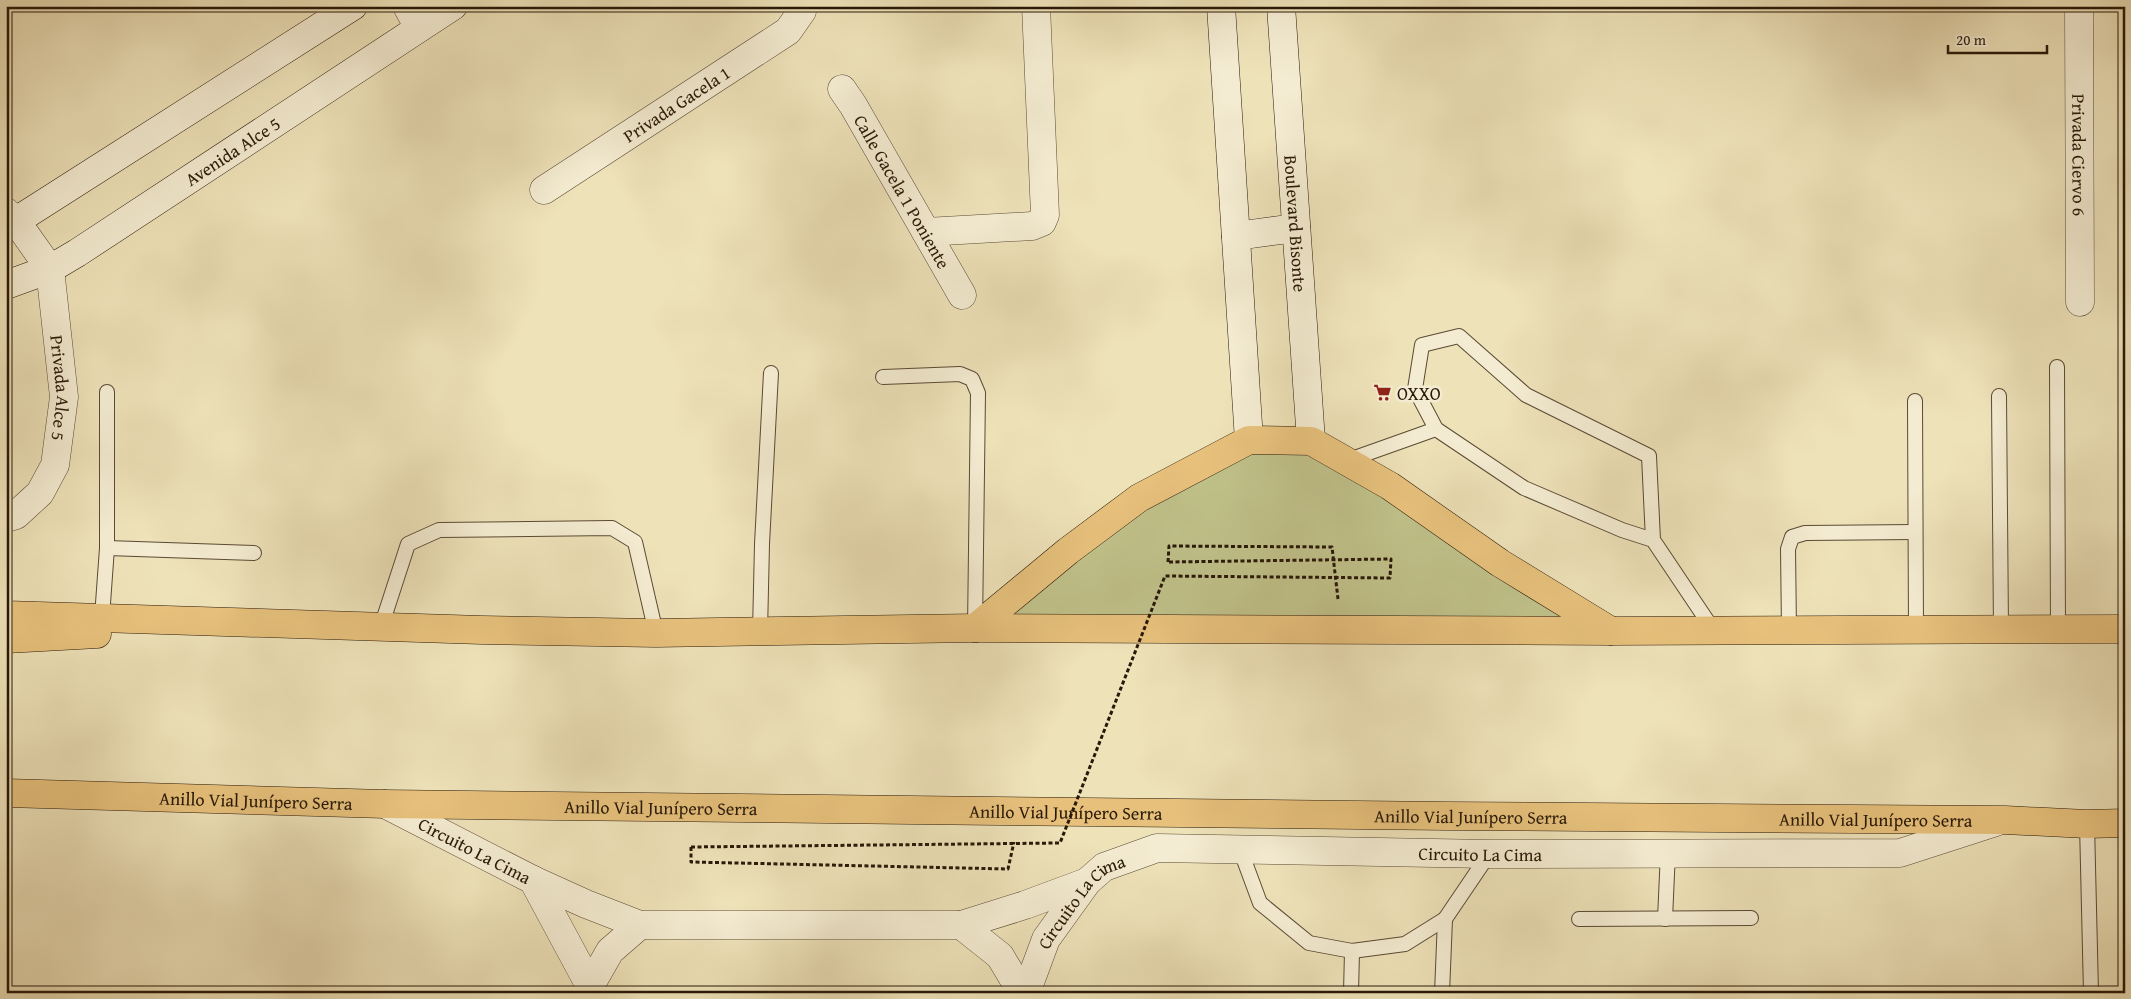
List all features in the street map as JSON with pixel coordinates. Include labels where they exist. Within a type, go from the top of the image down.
[{"type":"highway","points":[[975,628],[1068,551],[1139,498],[1249,440],[1311,441],[1390,486],[1500,563],[1611,631]]},
{"type":"highway","points":[[6,615],[381,627],[656,632],[975,628],[1611,631],[2125,629]]},
{"type":"highway","points":[[6,638],[289,624]]},
{"type":"highway","points":[[6,775],[207,799]]},
{"type":"highway","name":"Anillo Vial Junípero Serra","points":[[6,793],[385,804],[1020,812],[2005,820],[2087,824],[2125,823]]},
{"type":"street","points":[[50,269],[10,219],[353,6]]},
{"type":"street","name":"Avenida Alce 5","points":[[6,285],[50,269],[413,17],[453,6]]},
{"type":"street","points":[[926,232],[1032,226],[1042,222],[1045,215],[1036,6]]},
{"type":"street","points":[[1221,6],[1249,440]]},
{"type":"street","name":"Boulevard Bisonte","points":[[1281,6],[1311,441]]},
{"type":"street","name":"Privada Ciervo 6","points":[[2079,6],[2080,302]]},
{"type":"street","name":"Privada Gacela 1","points":[[544,190],[788,31],[803,9]]},
{"type":"street","name":"Calle Gacela 1 Poniente","points":[[842,88],[962,295]]},
{"type":"street","points":[[1236,236],[1296,228]]},
{"type":"street","name":"Privada Alce 5","points":[[6,518],[16,515],[40,493],[55,465],[64,397],[50,269]]},
{"type":"street","name":"Circuito La Cima","points":[[385,804],[533,880],[590,989]]},
{"type":"street","name":"Circuito La Cima","points":[[1024,993],[1046,939],[1087,882],[1104,867],[1158,848],[1489,854],[1668,852],[1900,853],[2005,820]]},
{"type":"street","points":[[533,880],[586,904],[640,925],[961,925],[1026,905],[1087,882]]},
{"type":"street","points":[[590,989],[610,951],[640,925]]},
{"type":"street","points":[[961,925],[1000,956],[1024,993]]},
{"type":"lane","points":[[1653,540],[1622,530],[1524,488],[1436,429],[1415,389],[1422,345],[1459,336],[1526,395],[1649,456],[1653,540],[1714,631]]},
{"type":"lane","points":[[2057,367],[2058,629]]},
{"type":"lane","points":[[760,632],[762,544],[771,373]]},
{"type":"lane","points":[[883,377],[960,374],[972,379],[978,393],[975,628]]},
{"type":"lane","points":[[102,617],[107,548],[107,392]]},
{"type":"lane","points":[[1999,396],[2001,629]]},
{"type":"lane","points":[[1915,400],[1916,630]]},
{"type":"lane","points":[[1346,461],[1436,429]]},
{"type":"lane","points":[[381,627],[408,544],[439,530],[612,528],[635,542],[656,632]]},
{"type":"lane","points":[[1789,630],[1788,549],[1792,537],[1805,533],[1915,532]]},
{"type":"lane","points":[[107,548],[254,553]]},
{"type":"lane","points":[[2087,824],[2091,993]]},
{"type":"lane","points":[[1240,849],[1260,903],[1309,943],[1352,951],[1405,944],[1445,919],[1489,854]]},
{"type":"lane","points":[[1665,919],[1668,852]]},
{"type":"lane","points":[[1578,919],[1751,918]]},
{"type":"lane","points":[[1442,993],[1445,919]]},
{"type":"lane","points":[[1351,993],[1352,951]]},
{"type":"path","points":[[1020,812],[1008,869],[691,862],[691,847],[1060,843],[1165,576],[1390,578],[1391,559],[1168,562],[1169,546],[1332,548],[1341,630]]},
{"type":"green space","points":[[1249,440],[1311,441],[1611,631],[975,628],[1068,551]]},
{"type":"place","name":"OXXO","points":[[1383,393]]}]
